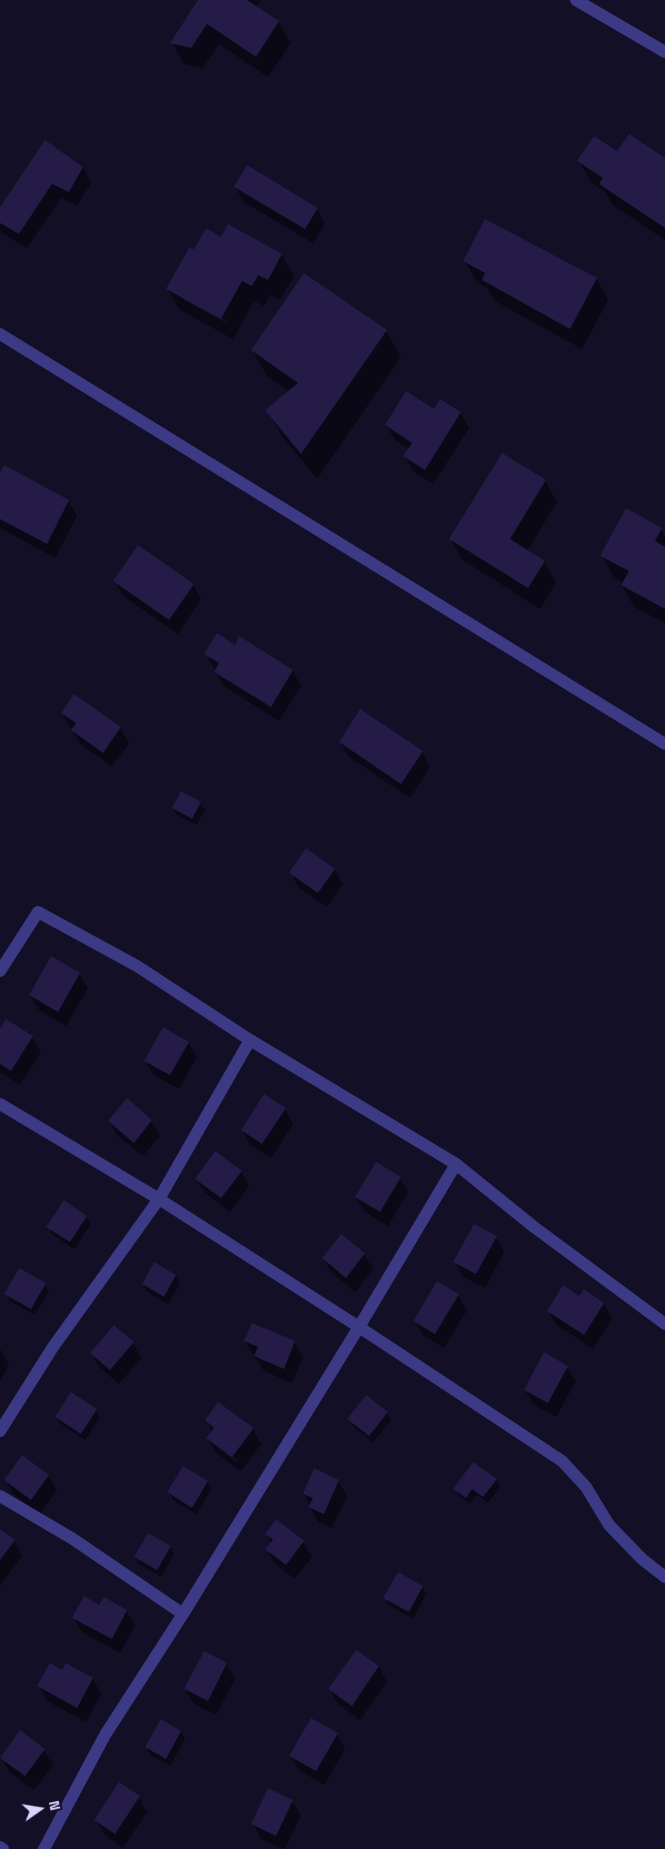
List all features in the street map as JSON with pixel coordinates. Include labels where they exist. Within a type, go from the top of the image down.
[{"type":"street","points":[[576,0],[665,52]]},
{"type":"street","points":[[0,334],[665,744]]},
{"type":"street","points":[[0,971],[38,912],[137,966],[250,1040],[456,1164],[534,1227],[665,1324]]},
{"type":"street","points":[[0,1431],[53,1347],[159,1199],[250,1040]]},
{"type":"street","points":[[0,1104],[159,1199],[360,1327],[562,1461],[586,1487],[609,1525],[642,1559],[665,1577]]},
{"type":"street","points":[[44,1849],[105,1735],[183,1614],[360,1327],[456,1164]]},
{"type":"street","points":[[0,1496],[73,1539],[183,1614]]},
{"type":"building","points":[[198,0],[247,0],[279,21],[256,57],[207,24],[191,48],[170,43]]},
{"type":"building","points":[[629,134],[665,158],[665,228],[599,184],[603,178],[577,161],[594,136],[617,151]]},
{"type":"building","points":[[45,140],[83,167],[69,192],[52,184],[19,234],[0,223],[0,207]]},
{"type":"building","points":[[247,165],[318,208],[305,229],[234,187]]},
{"type":"building","points":[[485,219],[597,278],[570,329],[482,280],[485,273],[463,261]]},
{"type":"building","points":[[228,224],[282,254],[268,280],[258,275],[252,286],[242,281],[221,319],[166,289],[189,248],[194,249],[206,228],[221,237]]},
{"type":"building","points":[[304,273],[387,330],[301,454],[265,410],[298,383],[251,350]]},
{"type":"building","points":[[406,391],[434,409],[440,399],[461,412],[425,470],[403,456],[412,443],[385,425]]},
{"type":"building","points":[[502,453],[546,480],[510,539],[545,561],[528,588],[449,539]]},
{"type":"building","points":[[4,465],[69,500],[47,544],[0,519],[0,473]]},
{"type":"building","points":[[626,508],[662,528],[655,541],[665,547],[665,609],[621,585],[629,571],[600,556]]},
{"type":"building","points":[[138,545],[194,584],[169,620],[113,581]]},
{"type":"building","points":[[217,633],[235,645],[239,636],[293,670],[271,707],[214,672],[219,663],[204,654]]},
{"type":"building","points":[[74,694],[121,727],[103,753],[71,730],[76,723],[61,713]]},
{"type":"building","points":[[360,709],[423,751],[401,784],[339,742]]},
{"type":"building","points":[[181,791],[201,802],[192,819],[172,808]]},
{"type":"building","points":[[306,848],[335,869],[318,893],[289,873]]},
{"type":"building","points":[[51,956],[80,973],[58,1012],[29,995]]},
{"type":"building","points":[[6,1019],[33,1036],[11,1071],[0,1064],[0,1029]]},
{"type":"building","points":[[163,1027],[189,1042],[170,1075],[144,1061]]},
{"type":"building","points":[[264,1094],[286,1108],[262,1144],[241,1130]]},
{"type":"building","points":[[127,1098],[152,1120],[134,1143],[108,1121]]},
{"type":"building","points":[[215,1151],[242,1171],[221,1198],[195,1179]]},
{"type":"building","points":[[376,1162],[401,1177],[380,1212],[355,1197]]},
{"type":"building","points":[[64,1200],[87,1216],[70,1242],[46,1227]]},
{"type":"building","points":[[474,1224],[497,1236],[476,1274],[453,1262]]},
{"type":"building","points":[[341,1234],[365,1253],[346,1278],[322,1258]]},
{"type":"building","points":[[154,1262],[176,1275],[164,1297],[142,1284]]},
{"type":"building","points":[[19,1268],[46,1283],[31,1309],[4,1294]]},
{"type":"building","points":[[437,1281],[459,1294],[435,1334],[413,1321]]},
{"type":"building","points":[[563,1285],[579,1296],[584,1289],[604,1303],[584,1335],[547,1311]]},
{"type":"building","points":[[252,1323],[295,1341],[284,1369],[254,1356],[258,1347],[244,1341]]},
{"type":"building","points":[[114,1325],[134,1342],[110,1370],[90,1353]]},
{"type":"building","points":[[544,1352],[568,1366],[548,1403],[524,1390]]},
{"type":"building","points":[[71,1392],[97,1409],[81,1434],[55,1417]]},
{"type":"building","points":[[366,1395],[388,1412],[369,1436],[347,1419]]},
{"type":"building","points":[[218,1402],[254,1428],[232,1457],[206,1438],[214,1428],[205,1420]]},
{"type":"building","points":[[22,1455],[49,1475],[31,1500],[4,1480]]},
{"type":"building","points":[[473,1462],[497,1479],[483,1497],[472,1489],[466,1498],[453,1489]]},
{"type":"building","points":[[183,1466],[208,1481],[192,1508],[167,1492]]},
{"type":"building","points":[[314,1468],[339,1480],[324,1514],[308,1507],[313,1498],[303,1494]]},
{"type":"building","points":[[276,1519],[304,1541],[286,1565],[265,1549],[273,1540],[265,1534]]},
{"type":"building","points":[[0,1529],[15,1540],[0,1560]]},
{"type":"building","points":[[148,1533],[171,1546],[157,1570],[134,1557]]},
{"type":"building","points":[[398,1572],[423,1586],[409,1612],[383,1598]]},
{"type":"building","points":[[84,1596],[99,1605],[104,1597],[127,1610],[112,1639],[72,1618]]},
{"type":"building","points":[[356,1650],[379,1666],[352,1706],[328,1689]]},
{"type":"building","points":[[204,1651],[227,1663],[208,1701],[184,1689]]},
{"type":"building","points":[[50,1663],[62,1670],[66,1663],[93,1678],[77,1708],[37,1686]]},
{"type":"building","points":[[311,1718],[338,1733],[316,1771],[289,1756]]},
{"type":"building","points":[[161,1719],[181,1731],[166,1759],[145,1747]]},
{"type":"building","points":[[20,1730],[45,1749],[25,1776],[0,1758]]},
{"type":"building","points":[[119,1782],[140,1796],[115,1834],[94,1820]]},
{"type":"building","points":[[268,1788],[293,1800],[276,1836],[251,1824]]}]
